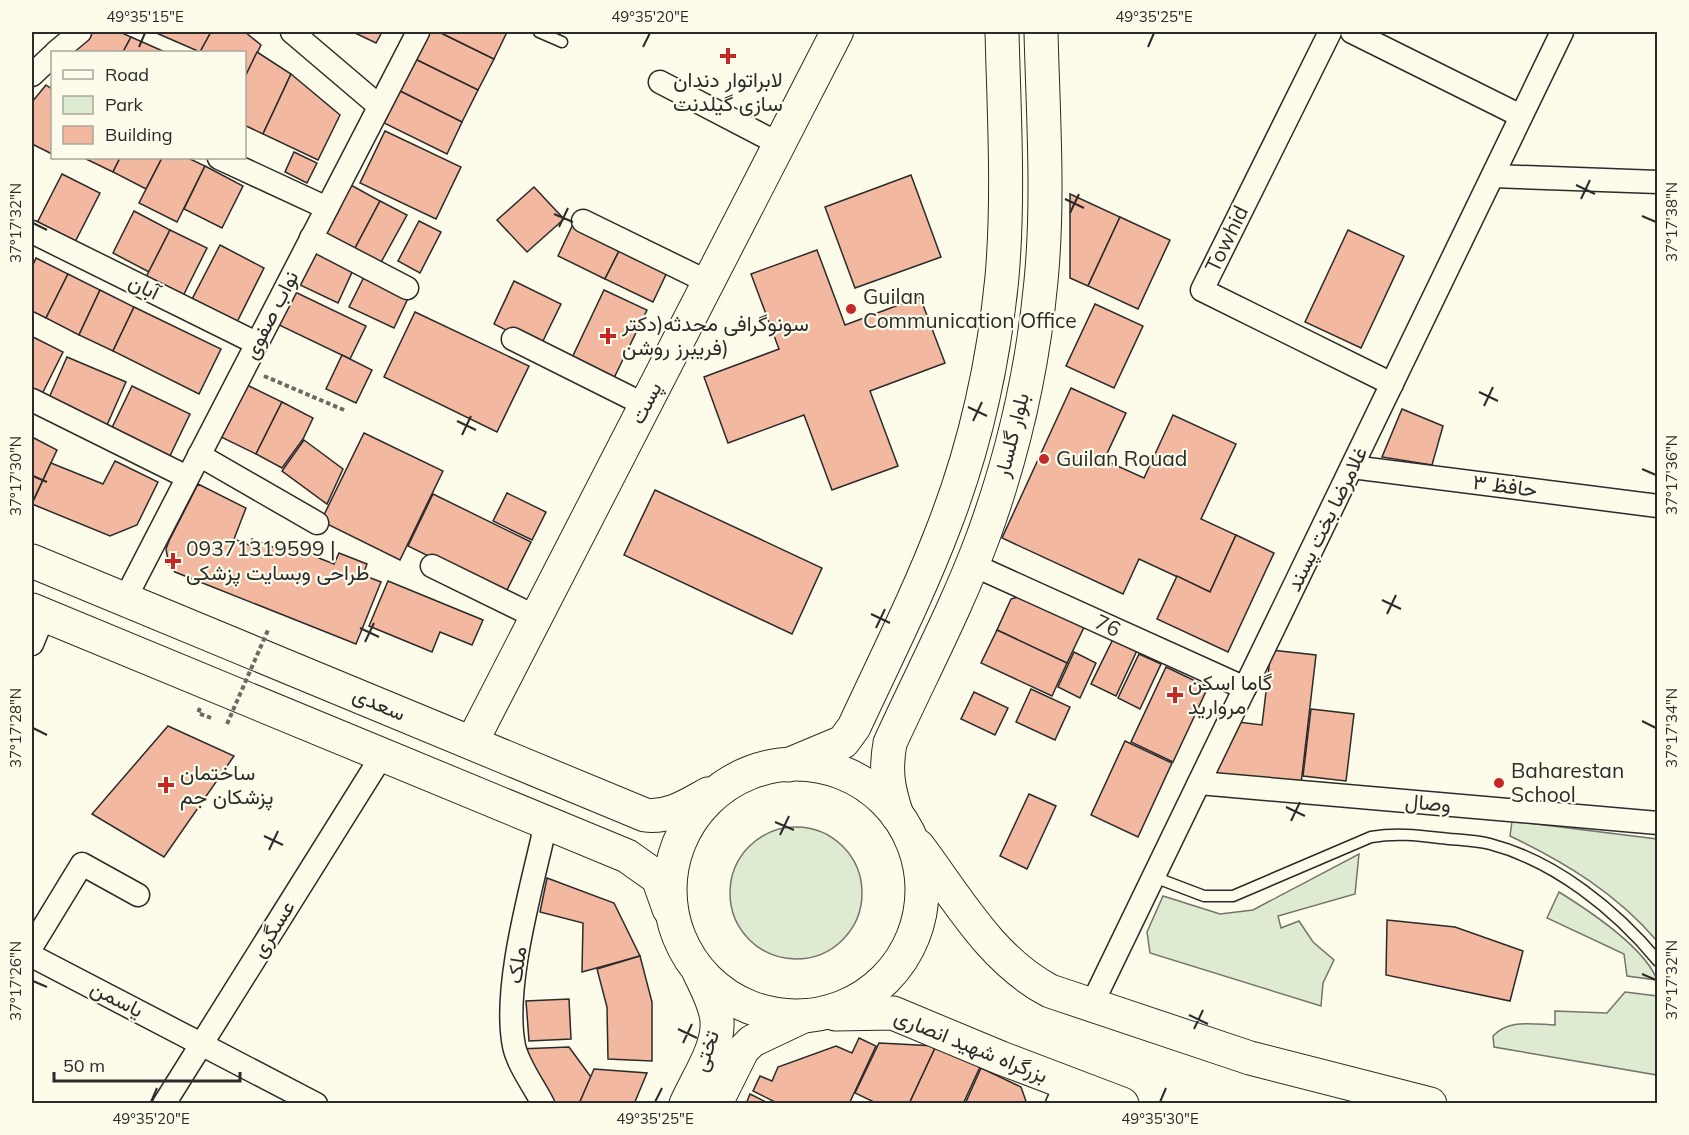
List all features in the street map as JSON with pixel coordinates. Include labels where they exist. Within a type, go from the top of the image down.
[{"type":"main road","name":"بلوار گلسار","points":[[788,765],[843,742],[854,727],[946,524],[972,441],[990,357],[1002,276],[1005,195],[1002,32]]},
{"type":"main road","name":"بلوار گلسار","points":[[811,1015],[850,1004],[874,989],[893,971],[908,948],[918,923],[922,896],[920,869],[887,785],[886,765],[890,743],[983,537],[1010,452],[1029,364],[1041,280],[1045,196],[1041,32]]},
{"type":"main road","name":"سعدی","points":[[32,561],[645,815],[658,816],[675,811],[756,771],[788,765]]},
{"type":"main road","points":[[36,623],[383,754],[627,856],[658,878],[681,942],[696,965]]},
{"type":"main road","points":[[788,765],[821,767],[852,778],[880,796],[991,944],[1009,963],[1042,986],[1091,1006],[1250,1058],[1430,1104]]},
{"type":"main road","points":[[675,925],[670,891],[676,850],[696,813],[726,785]]},
{"type":"main road","name":"بزرگراه شهید انصاری","points":[[696,965],[714,985],[745,1004],[779,1015],[893,1013],[1062,1094],[1122,1104]]},
{"type":"main road","name":"تختی","points":[[686,1104],[716,1038],[717,1020],[712,1001],[696,965]]},
{"type":"street","points":[[57,51],[80,32]]},
{"type":"street","points":[[292,32],[379,106]]},
{"type":"street","name":"نواب صفوی","points":[[125,599],[418,32]]},
{"type":"street","name":"پست","points":[[472,742],[837,32]]},
{"type":"street","name":"Towhid","points":[[1330,32],[1202,290],[1392,384]]},
{"type":"street","points":[[1352,32],[1521,117]]},
{"type":"street","name":"غلامرضا بخت پسند","points":[[1091,1006],[1563,32]]},
{"type":"street","points":[[32,75],[51,57]]},
{"type":"street","points":[[660,82],[779,144]]},
{"type":"street","points":[[221,159],[327,208]]},
{"type":"street","points":[[1493,176],[1658,182]]},
{"type":"street","points":[[583,221],[708,282]]},
{"type":"street","name":"آبان","points":[[32,232],[256,343]]},
{"type":"street","points":[[311,238],[407,288]]},
{"type":"street","points":[[513,339],[645,405]]},
{"type":"street","points":[[32,400],[187,477]]},
{"type":"street","points":[[199,455],[317,523]]},
{"type":"street","name":"حافظ ۳","points":[[1352,467],[1658,506]]},
{"type":"street","name":"76","points":[[971,564],[1245,688]]},
{"type":"street","points":[[432,566],[536,617]]},
{"type":"street","name":"عسگری","points":[[164,1104],[383,754]]},
{"type":"street","name":"وصال","points":[[1200,783],[1658,822]]},
{"type":"street","name":"ملک","points":[[543,1104],[514,1047],[512,1007],[518,950],[546,823]]},
{"type":"street","points":[[32,946],[82,864],[138,896]]},
{"type":"street","name":"یاسمن","points":[[32,956],[316,1104]]},
{"type":"street","name":"تختی","points":[[716,1104],[743,1050],[752,1041],[811,1015]]},
{"type":"lane","points":[[538,32],[562,42]]},
{"type":"lane","points":[[1154,877],[1204,896],[1233,896],[1371,837],[1394,833],[1489,844],[1518,855],[1572,884],[1624,924],[1658,961]]},
{"type":"path","points":[[244,368],[344,410]]},
{"type":"path","points":[[227,724],[268,630]]},
{"type":"green space","points":[[1512,821],[1657,839],[1657,941],[1625,908],[1589,881],[1551,857],[1510,836]]},
{"type":"green space","points":[[796,827],[821,832],[843,846],[857,868],[862,893],[857,918],[843,940],[821,954],[796,959],[771,954],[749,940],[735,918],[730,893],[735,868],[749,846],[771,832]]},
{"type":"green space","points":[[1359,854],[1355,894],[1278,916],[1281,928],[1299,921],[1313,942],[1334,960],[1323,983],[1321,1006],[1150,953],[1147,932],[1163,896],[1220,914],[1253,910]]},
{"type":"green space","points":[[1559,892],[1600,919],[1628,943],[1641,955],[1657,980],[1627,976],[1624,954],[1547,918]]},
{"type":"green space","points":[[1625,992],[1657,996],[1657,1075],[1494,1047],[1493,1036],[1506,1027],[1521,1024],[1555,1025],[1555,1011],[1607,1013]]},
{"type":"building","points":[[93,32],[120,32],[131,37],[124,51],[74,51]]},
{"type":"building","points":[[154,32],[211,32],[201,51]]},
{"type":"building","points":[[211,32],[245,32],[261,45],[246,76],[246,51],[201,51]]},
{"type":"building","points":[[353,32],[382,32],[376,43]]},
{"type":"building","points":[[429,32],[439,32],[494,59],[478,90],[415,59]]},
{"type":"building","points":[[439,32],[507,32],[494,59]]},
{"type":"building","points":[[131,37],[163,51],[124,51]]},
{"type":"building","points":[[257,52],[291,74],[263,134],[246,126],[246,75]]},
{"type":"building","points":[[415,59],[478,90],[462,122],[400,91]]},
{"type":"building","points":[[291,74],[340,115],[318,160],[263,134]]},
{"type":"building","points":[[46,85],[51,88],[51,154],[32,144],[32,102]]},
{"type":"building","points":[[400,91],[462,122],[447,154],[384,123]]},
{"type":"building","points":[[385,131],[461,167],[436,219],[360,183]]},
{"type":"building","points":[[294,152],[317,163],[307,183],[285,172]]},
{"type":"building","points":[[86,159],[120,159],[113,172]]},
{"type":"building","points":[[120,159],[161,159],[146,189],[113,172]]},
{"type":"building","points":[[161,159],[190,159],[205,166],[177,222],[139,203]]},
{"type":"building","points":[[205,166],[243,186],[222,228],[184,209]]},
{"type":"building","points":[[62,174],[100,193],[73,246],[35,227]]},
{"type":"building","points":[[911,175],[941,257],[855,288],[825,207]]},
{"type":"building","points":[[349,184],[380,201],[353,252],[321,235]]},
{"type":"building","points":[[534,187],[564,219],[527,252],[497,220]]},
{"type":"building","points":[[1070,194],[1120,217],[1088,286],[1070,278]]},
{"type":"building","points":[[380,201],[407,215],[379,266],[353,252]]},
{"type":"building","points":[[134,211],[170,230],[149,272],[113,253]]},
{"type":"building","points":[[1120,217],[1170,240],[1138,309],[1088,286]]},
{"type":"building","points":[[419,221],[441,232],[420,273],[398,261]]},
{"type":"building","points":[[574,222],[622,245],[605,279],[558,256]]},
{"type":"building","points":[[170,230],[207,248],[180,302],[143,283]]},
{"type":"building","points":[[1348,230],[1404,256],[1361,348],[1305,322]]},
{"type":"building","points":[[220,245],[264,268],[234,328],[189,305]]},
{"type":"building","points":[[622,245],[669,268],[653,302],[605,279]]},
{"type":"building","points":[[817,250],[845,325],[920,297],[945,363],[870,391],[898,466],[832,490],[804,415],[728,443],[704,377],[779,349],[751,274]]},
{"type":"building","points":[[314,251],[353,270],[338,303],[298,284]]},
{"type":"building","points":[[36,258],[68,274],[46,318],[32,311],[32,267]]},
{"type":"building","points":[[366,273],[410,294],[394,328],[349,307]]},
{"type":"building","points":[[68,274],[100,290],[79,335],[46,318]]},
{"type":"building","points":[[514,281],[561,304],[540,347],[494,324]]},
{"type":"building","points":[[100,290],[134,307],[113,351],[79,335]]},
{"type":"building","name":"سونوگرافی محدثه(دکتر فریبرز روشن)","points":[[604,290],[647,310],[612,382],[570,362]]},
{"type":"building","points":[[293,291],[366,326],[350,359],[277,324]]},
{"type":"building","points":[[1095,304],[1143,326],[1114,388],[1066,366]]},
{"type":"building","points":[[134,307],[221,349],[199,394],[113,351]]},
{"type":"building","points":[[415,312],[529,366],[497,432],[384,377]]},
{"type":"building","points":[[33,337],[63,352],[40,398],[32,393]]},
{"type":"building","points":[[342,355],[372,370],[356,403],[326,389]]},
{"type":"building","points":[[67,357],[126,382],[107,425],[48,400]]},
{"type":"building","points":[[247,385],[282,402],[256,454],[221,437]]},
{"type":"building","points":[[132,386],[190,414],[167,462],[109,434]]},
{"type":"building","points":[[1071,388],[1126,413],[1104,460],[1144,478],[1173,415],[1236,444],[1201,519],[1236,535],[1210,592],[1139,559],[1123,594],[1002,538]]},
{"type":"building","points":[[282,402],[313,418],[303,439],[282,468],[256,454]]},
{"type":"building","points":[[1402,409],[1443,426],[1432,465],[1382,457]]},
{"type":"building","points":[[364,433],[443,471],[400,560],[321,521]]},
{"type":"building","points":[[32,437],[57,450],[32,503]]},
{"type":"building","points":[[304,440],[343,469],[327,504],[282,471]]},
{"type":"building","points":[[115,461],[158,482],[137,525],[110,536],[32,504],[51,463],[103,484]]},
{"type":"building","points":[[198,484],[246,508],[234,539],[249,545],[252,539],[283,551],[286,545],[334,564],[339,553],[367,564],[363,575],[381,582],[356,644],[175,572],[169,565],[166,549]]},
{"type":"building","points":[[655,490],[822,568],[792,634],[624,555]]},
{"type":"building","points":[[507,493],[546,512],[532,540],[493,521]]},
{"type":"building","points":[[433,494],[531,542],[505,594],[408,546]]},
{"type":"building","points":[[1236,535],[1274,553],[1228,652],[1157,619],[1177,576],[1210,592]]},
{"type":"building","points":[[388,581],[483,620],[472,645],[440,632],[432,652],[369,626]]},
{"type":"building","points":[[1024,595],[1086,623],[1067,663],[997,630],[1011,599]]},
{"type":"building","points":[[997,630],[1067,663],[1052,696],[981,663]]},
{"type":"building","points":[[1115,635],[1139,646],[1116,696],[1091,684]]},
{"type":"building","points":[[1271,650],[1316,655],[1301,784],[1215,774],[1238,722],[1262,725]]},
{"type":"building","points":[[1074,652],[1096,663],[1080,698],[1058,687]]},
{"type":"building","points":[[1139,654],[1161,664],[1140,709],[1118,698]]},
{"type":"building","points":[[1166,667],[1208,687],[1173,762],[1131,742]]},
{"type":"building","points":[[1031,689],[1070,707],[1055,740],[1016,722]]},
{"type":"building","points":[[974,692],[1008,708],[995,735],[961,719]]},
{"type":"building","points":[[1311,709],[1354,714],[1346,781],[1303,776]]},
{"type":"building","name":"ساختمان پزشکان جم","points":[[168,726],[234,756],[164,857],[92,814]]},
{"type":"building","points":[[1125,741],[1172,763],[1138,837],[1091,815]]},
{"type":"building","points":[[1029,794],[1056,806],[1027,869],[1000,856]]},
{"type":"building","points":[[547,878],[614,903],[640,956],[582,972],[583,923],[540,912]]},
{"type":"building","points":[[1387,920],[1455,927],[1523,951],[1510,1001],[1386,975]]},
{"type":"building","points":[[640,956],[652,1002],[652,1061],[608,1059],[607,1007],[597,969]]},
{"type":"building","points":[[569,999],[571,1039],[529,1041],[526,1001]]},
{"type":"building","points":[[859,1038],[876,1046],[849,1104],[779,1104],[753,1091],[760,1076],[772,1081],[778,1067],[836,1046],[852,1053]]},
{"type":"building","points":[[879,1043],[936,1046],[909,1104],[878,1104],[855,1093]]},
{"type":"building","points":[[936,1046],[980,1067],[963,1104],[909,1104]]},
{"type":"building","points":[[569,1047],[591,1077],[579,1104],[549,1104],[519,1049]]},
{"type":"building","points":[[981,1068],[1021,1087],[1027,1104],[965,1104]]},
{"type":"building","points":[[594,1069],[647,1073],[634,1104],[579,1104]]},
{"type":"building","points":[[750,1094],[770,1104],[746,1104]]},
{"type":"place","name":"لابراتوار دندان سازی گیلدنت","points":[[728,56]]},
{"type":"place","name":"Guilan Communication Office","points":[[851,309]]},
{"type":"place","name":"سونوگرافی محدثه(دکتر فریبرز روشن)","points":[[608,336]]},
{"type":"place","name":"Guilan Rouad","points":[[1044,459]]},
{"type":"place","name":"09371319599 | طراحی وبسایت پزشکی","points":[[173,561]]},
{"type":"place","name":"گاما اسکن مروارید","points":[[1175,695]]},
{"type":"place","name":"Baharestan School","points":[[1499,783]]},
{"type":"place","name":"ساختمان پزشکان جم","points":[[166,785]]}]
